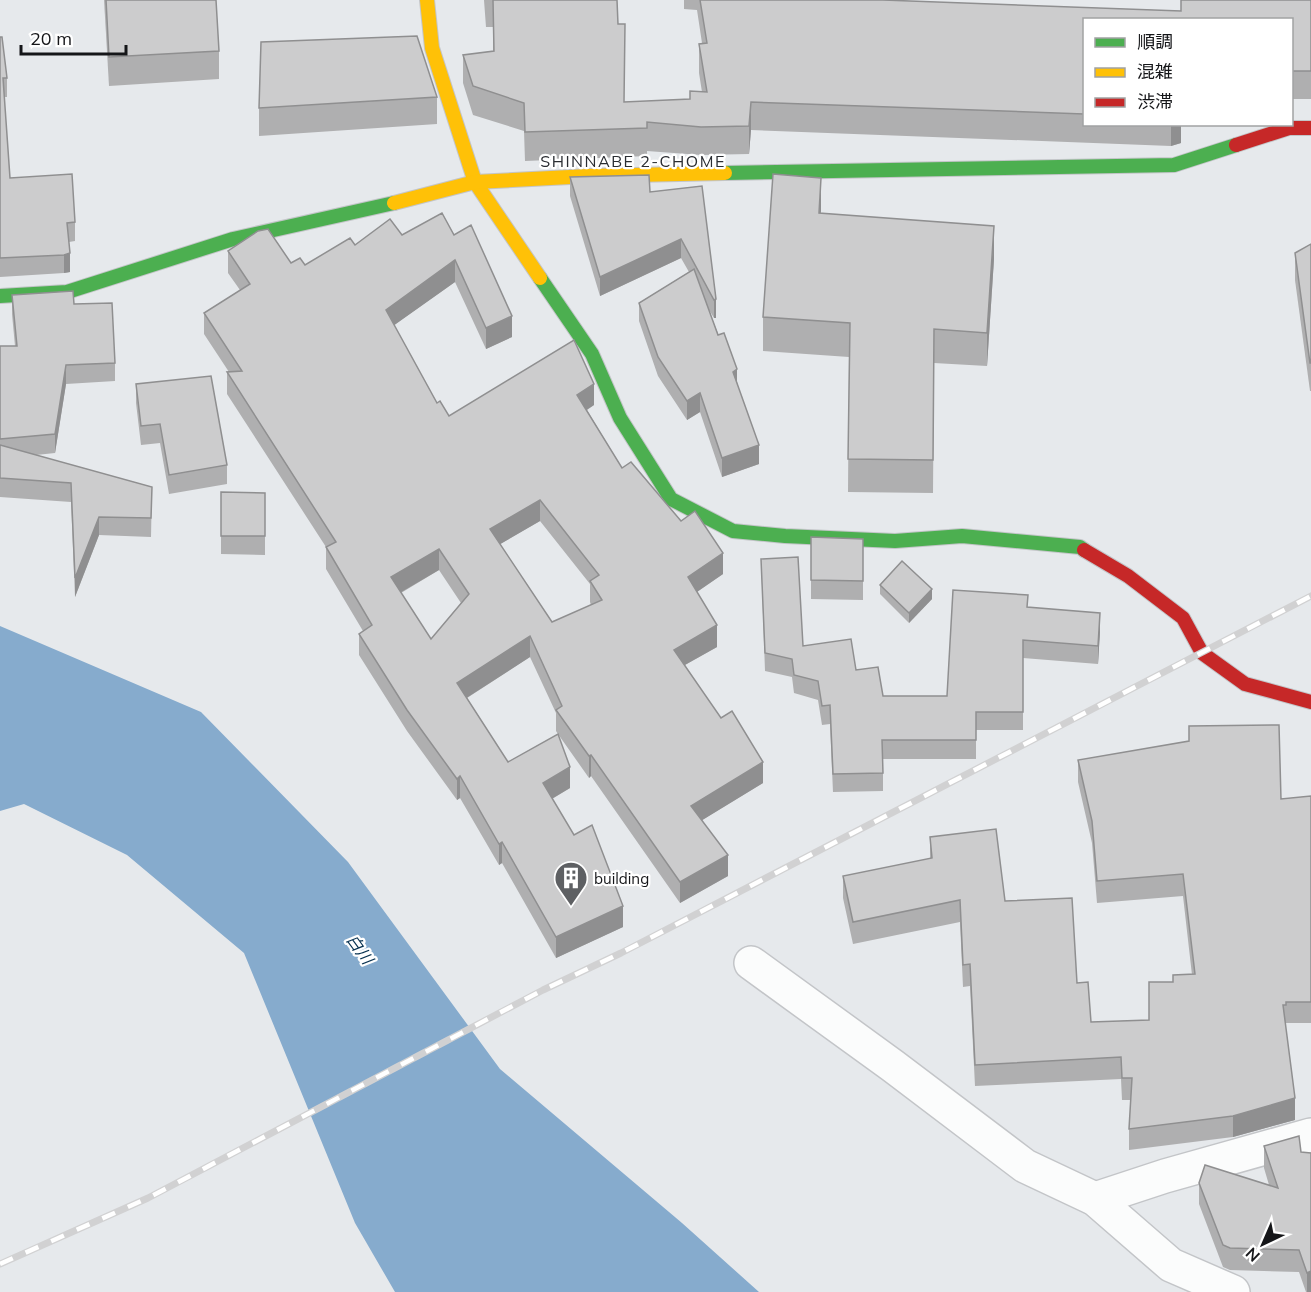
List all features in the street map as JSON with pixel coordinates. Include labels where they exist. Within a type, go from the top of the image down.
[{"type":"street","points":[[426,0],[432,48],[475,182],[592,354],[620,418],[671,499],[734,531],[785,536],[895,541],[962,537],[1080,547],[1128,576],[1183,618],[1202,652],[1245,684],[1311,702]]},
{"type":"street","points":[[0,296],[67,292],[233,239],[357,212],[475,182],[589,176],[1173,165],[1289,128],[1311,128]]},
{"type":"street","points":[[751,963],[1025,1166],[1095,1199],[1172,1265],[1233,1292]]},
{"type":"street","points":[[1095,1199],[1165,1176],[1311,1135]]},
{"type":"water","name":"白川","points":[[0,626],[201,712],[348,862],[500,1069],[682,1223],[759,1292],[395,1292],[355,1223],[244,953],[127,855],[24,804],[0,811]]},
{"type":"building","points":[[106,0],[216,0],[219,51],[109,57]]},
{"type":"building","points":[[493,0],[617,0],[618,24],[625,24],[624,102],[690,99],[690,91],[707,92],[699,44],[707,43],[700,0],[883,0],[1181,11],[1181,0],[1311,0],[1311,71],[1293,71],[1293,18],[1083,18],[1083,114],[751,102],[749,126],[701,127],[647,122],[647,128],[525,132],[524,103],[473,86],[463,55],[494,51]]},
{"type":"building","points":[[417,36],[437,97],[259,108],[261,42]]},
{"type":"building","points":[[0,37],[2,37],[7,78],[3,78],[10,178],[72,174],[75,222],[67,223],[70,253],[64,255],[0,258]]},
{"type":"building","points":[[773,174],[821,178],[819,213],[994,226],[987,333],[934,329],[933,460],[848,459],[850,323],[763,317]]},
{"type":"building","points":[[649,175],[650,192],[702,186],[716,299],[714,300],[681,239],[600,277],[570,177]]},
{"type":"building","points":[[442,213],[454,235],[471,225],[512,316],[486,328],[455,260],[386,310],[437,403],[440,401],[449,416],[574,340],[594,384],[577,395],[622,468],[631,462],[681,521],[695,511],[723,553],[688,577],[717,625],[674,650],[721,718],[732,711],[763,762],[691,806],[728,855],[680,882],[591,755],[589,756],[556,710],[562,706],[530,636],[457,683],[508,762],[558,734],[570,767],[543,783],[574,835],[592,825],[623,906],[556,937],[502,842],[499,844],[460,776],[457,779],[407,710],[359,634],[372,625],[326,547],[336,542],[227,372],[242,371],[204,313],[250,284],[228,251],[258,231],[268,229],[291,263],[300,258],[305,265],[350,238],[355,245],[390,219],[402,235]],"holes":[[[540,500],[599,575],[590,581],[602,600],[552,622],[490,529]],[[439,549],[469,594],[431,639],[391,577]]]},
{"type":"building","points":[[1311,244],[1311,363],[1310,363],[1295,253]]},
{"type":"building","points":[[694,269],[718,335],[724,333],[737,369],[733,372],[759,445],[722,458],[700,393],[687,401],[658,357],[639,303]]},
{"type":"building","points":[[73,291],[74,304],[112,303],[115,363],[66,365],[55,434],[0,439],[0,346],[17,346],[12,295]]},
{"type":"building","points":[[211,376],[227,465],[169,475],[160,424],[141,426],[136,384]]},
{"type":"building","points":[[0,445],[152,487],[151,518],[99,517],[75,578],[71,483],[0,478]]},
{"type":"building","points":[[221,492],[265,493],[265,536],[221,536]]},
{"type":"building","points":[[811,537],[863,539],[863,581],[811,580]]},
{"type":"building","points":[[798,557],[803,646],[851,639],[856,670],[878,667],[883,696],[947,696],[953,590],[1028,595],[1027,607],[1100,613],[1098,646],[1023,640],[1023,712],[976,712],[976,740],[882,740],[883,773],[833,774],[830,705],[822,706],[818,681],[794,675],[792,659],[765,653],[761,559]]},
{"type":"building","points":[[902,561],[932,589],[909,613],[880,585]]},
{"type":"building","points":[[1279,725],[1281,799],[1311,796],[1311,1002],[1286,1002],[1286,1005],[1283,1005],[1295,1098],[1233,1116],[1129,1129],[1132,1078],[1122,1078],[1121,1057],[975,1065],[970,964],[963,965],[960,900],[853,922],[843,876],[932,858],[930,837],[996,829],[1005,901],[1072,898],[1077,983],[1088,982],[1091,1022],[1149,1020],[1149,982],[1173,982],[1173,975],[1195,974],[1183,874],[1097,881],[1092,821],[1078,760],[1189,741],[1189,726]]},
{"type":"building","points":[[1299,1136],[1301,1152],[1311,1153],[1311,1271],[1307,1273],[1299,1250],[1230,1248],[1223,1245],[1199,1183],[1205,1165],[1278,1188],[1264,1146]]},
{"type":"railway","points":[[0,1264],[148,1198],[543,990],[621,953],[1311,596]]},
{"type":"traffic: fast","points":[[725,173],[1174,165],[1236,145]]},
{"type":"traffic: fast","points":[[0,296],[67,292],[233,239],[394,203]]},
{"type":"traffic: fast","points":[[540,278],[592,354],[620,418],[671,499],[733,531],[895,541],[962,536],[1080,547],[1084,550]]},
{"type":"traffic: slow","points":[[427,0],[432,48],[475,182],[540,278]]},
{"type":"traffic: slow","points":[[394,203],[475,182],[589,176],[725,173]]},
{"type":"traffic: jam","points":[[1236,145],[1289,128],[1311,128]]},
{"type":"traffic: jam","points":[[1084,550],[1128,576],[1183,618],[1202,653],[1245,684],[1311,702]]},
{"type":"place","name":"building","points":[[571,907]]},
{"type":"district","name":"SHINNABE 2-CHOME","points":[[633,161]]}]
